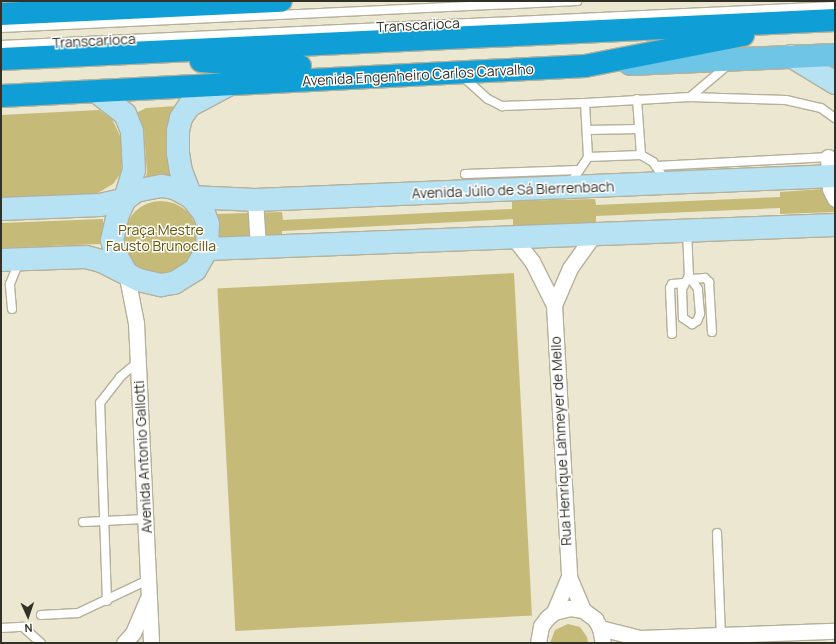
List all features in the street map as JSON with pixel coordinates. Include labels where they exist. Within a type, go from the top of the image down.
[{"type":"highway","points":[[1,14],[281,1]]},
{"type":"highway","points":[[1,59],[825,21]]},
{"type":"highway","points":[[585,66],[825,21]]},
{"type":"highway","points":[[151,51],[187,59],[252,66],[304,66],[317,68],[339,79]]},
{"type":"highway","name":"Avenida Engenheiro Carlos Carvalho","points":[[1,96],[585,66]]},
{"type":"main road","name":"Avenida Engenheiro Carlos Carvalho","points":[[585,66],[835,55]]},
{"type":"street","points":[[791,56],[835,83]]},
{"type":"street","points":[[11,259],[86,257],[126,272],[139,280],[162,285],[174,283],[195,270],[207,249],[208,224],[204,213],[192,197],[181,171],[178,153],[178,131],[181,118],[189,106],[228,85]]},
{"type":"street","points":[[96,91],[125,114],[132,131],[134,170],[125,199],[118,214],[112,240],[116,255],[126,272]]},
{"type":"street","points":[[832,166],[831,195],[835,198]]},
{"type":"street","name":"Avenida Júlio de Sá Bierrenbach","points":[[192,197],[255,200],[573,179],[832,166]]},
{"type":"street","points":[[1,209],[100,205],[125,199],[136,191],[161,186],[174,188],[192,197]]},
{"type":"street","points":[[255,200],[258,247]]},
{"type":"street","points":[[207,249],[835,225]]},
{"type":"street","name":"Rua Henrique Lahmeyer de Mello","points":[[554,305],[570,268],[595,233]]},
{"type":"street","name":"Rua Henrique Lahmeyer de Mello","points":[[513,237],[532,261],[554,305],[569,577],[583,610]]},
{"type":"street","name":"Avenida Antonio Gallotti","points":[[126,272],[136,323],[151,643]]},
{"type":"street","name":"Rua Henrique Lahmeyer de Mello","points":[[538,643],[541,626],[554,612],[569,577]]},
{"type":"street","points":[[124,643],[133,633],[149,595]]},
{"type":"street","points":[[554,612],[570,608],[583,610],[595,620],[602,636],[635,641],[721,635],[835,630]]},
{"type":"lane","name":"Transcarioca","points":[[1,28],[577,1]]},
{"type":"lane","name":"Transcarioca","points":[[1,45],[835,6]]},
{"type":"lane","points":[[690,97],[735,59]]},
{"type":"lane","points":[[457,72],[473,88],[497,105],[585,103],[690,97],[786,100],[821,108],[835,118]]},
{"type":"lane","points":[[637,100],[641,155],[662,174]]},
{"type":"lane","points":[[465,174],[573,179],[588,157],[585,103]]},
{"type":"lane","points":[[587,130],[639,129]]},
{"type":"lane","points":[[588,157],[641,155]]},
{"type":"lane","points":[[684,283],[683,318],[688,323],[694,323],[700,314],[698,289],[691,278],[687,230]]},
{"type":"lane","points":[[11,259],[10,284],[12,309]]},
{"type":"lane","points":[[672,334],[670,288],[672,284],[684,283],[691,278],[705,278],[709,282],[712,332]]},
{"type":"lane","points":[[107,601],[100,403],[120,377],[138,362]]},
{"type":"lane","points":[[84,522],[145,519]]},
{"type":"lane","points":[[717,533],[721,635]]},
{"type":"lane","points":[[41,615],[78,613],[107,601],[148,580]]},
{"type":"lane","points":[[1,628],[23,627],[42,643]]},
{"type":"green space","points":[[177,106],[167,154],[172,180],[144,183],[147,173],[144,130],[138,116],[138,112],[146,108]]},
{"type":"green space","points":[[99,110],[112,119],[123,142],[121,173],[113,184],[96,194],[1,198],[1,115]]},
{"type":"green space","points":[[835,188],[835,212],[780,214],[780,208],[596,216],[596,222],[513,227],[513,219],[282,231],[282,235],[224,239],[220,236],[217,219],[217,214],[282,212],[283,220],[512,209],[512,201],[595,199],[596,205],[780,197],[780,192]]},
{"type":"green space","name":"Praça Mestre Fausto Brunocilla","points":[[161,201],[182,207],[192,217],[198,238],[192,259],[182,269],[161,275],[140,269],[130,259],[124,238],[130,217],[140,207]]},
{"type":"green space","points":[[103,219],[103,242],[99,244],[1,248],[1,223]]},
{"type":"green space","points":[[514,273],[532,616],[235,631],[217,289]]},
{"type":"green space","points":[[568,624],[580,627],[587,637],[588,643],[550,643],[555,630]]}]
